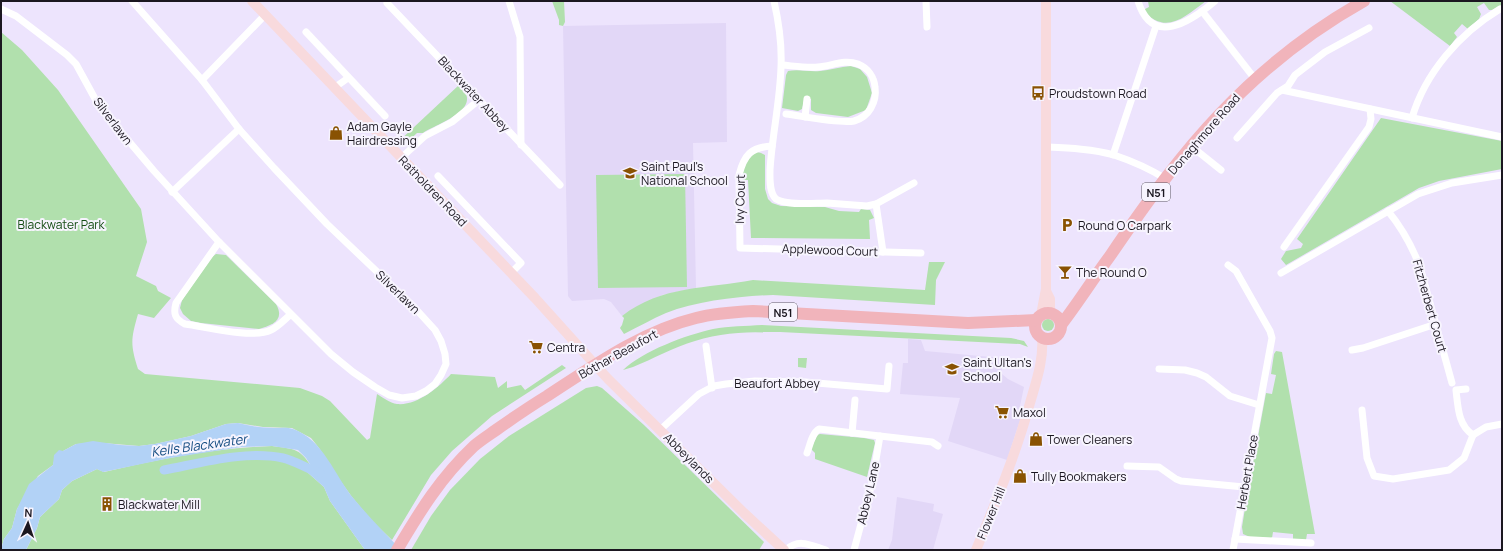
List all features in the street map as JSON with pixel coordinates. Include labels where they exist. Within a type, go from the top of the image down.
[{"type":"main road","name":"Donaghmore Road","points":[[1049,318],[1079,302],[1110,255],[1166,178],[1191,146],[1218,116],[1255,79],[1308,36],[1364,1]]},
{"type":"main road","name":"Bóthar Beaufort","points":[[397,550],[435,489],[475,445],[525,410],[595,365],[642,339],[673,325],[696,318],[724,313],[770,312],[983,323],[1049,318]]},
{"type":"main road","name":"N51","points":[[1039,335],[1048,339],[1054,337],[1060,331],[1049,318]]},
{"type":"main road","points":[[1039,335],[1035,327],[1049,318]]},
{"type":"main road","name":"Bóthar Beaufort","points":[[983,323],[1025,330],[1039,335]]},
{"type":"street","name":"Silverlawn","points":[[1,9],[16,16],[67,55],[76,64],[99,106],[172,192],[219,242],[331,354],[353,372],[389,395],[402,398],[416,396],[426,391],[435,384],[446,364],[441,341],[425,318],[327,224],[239,129],[202,80],[132,1]]},
{"type":"street","name":"Ratholdren Road","points":[[252,1],[511,272],[595,365]]},
{"type":"street","points":[[509,1],[520,37],[521,145]]},
{"type":"street","points":[[774,1],[780,29],[782,66],[772,146],[770,176],[772,194],[775,198],[781,201],[793,203],[854,205],[876,204],[914,183]]},
{"type":"street","points":[[926,1],[927,27]]},
{"type":"street","points":[[1046,1],[1046,289],[1050,299],[1049,318]]},
{"type":"street","points":[[1138,1],[1143,14],[1148,20],[1156,26],[1162,28],[1181,23],[1202,11],[1215,1]]},
{"type":"street","name":"Blackwater Abbey","points":[[387,3],[560,185]]},
{"type":"street","points":[[1412,118],[1423,90],[1446,56],[1478,24],[1500,9]]},
{"type":"street","points":[[1202,11],[1255,79]]},
{"type":"street","points":[[202,80],[265,15]]},
{"type":"street","points":[[1113,155],[1156,26]]},
{"type":"street","points":[[1237,138],[1277,93],[1288,86],[1295,75],[1310,63],[1344,41],[1369,28]]},
{"type":"street","points":[[306,32],[385,116]]},
{"type":"street","points":[[782,66],[812,68],[846,62],[856,63],[863,66],[869,72],[873,79],[875,95],[874,103],[870,110],[860,118],[853,121],[786,114]]},
{"type":"street","points":[[334,88],[348,78]]},
{"type":"street","points":[[1282,90],[1502,136]]},
{"type":"street","points":[[805,117],[807,99]]},
{"type":"street","points":[[401,158],[425,136],[452,122],[478,100]]},
{"type":"street","points":[[1284,247],[1369,127],[1371,119],[1370,109]]},
{"type":"street","points":[[172,192],[239,129]]},
{"type":"street","name":"Ivy Court","points":[[740,248],[739,175],[741,166],[749,153],[757,148],[772,146]]},
{"type":"street","points":[[1191,146],[1221,170]]},
{"type":"street","points":[[1046,147],[1113,155],[1166,178]]},
{"type":"street","points":[[1281,273],[1418,194],[1452,183],[1502,174]]},
{"type":"street","points":[[438,176],[521,263],[511,272]]},
{"type":"street","points":[[876,204],[883,252]]},
{"type":"street","name":"Fitzherbert Court","points":[[1388,211],[1399,224],[1413,249],[1420,266],[1452,383]]},
{"type":"street","points":[[219,242],[176,302],[174,316],[185,324],[249,334],[271,330],[290,314]]},
{"type":"street","name":"Applewood Court","points":[[740,248],[921,253]]},
{"type":"street","name":"Herbert Place","points":[[1228,265],[1236,271],[1270,331],[1272,338],[1233,550]]},
{"type":"street","points":[[1352,350],[1363,348],[1436,324]]},
{"type":"street","name":"Flower Hill","points":[[976,550],[997,502],[1022,429],[1042,357],[1039,335]]},
{"type":"street","points":[[706,346],[712,388]]},
{"type":"street","name":"Abbeylands","points":[[595,365],[744,513],[785,550]]},
{"type":"street","name":"Beaufort Abbey","points":[[660,430],[698,394],[726,384],[755,381],[822,383],[887,389],[889,366]]},
{"type":"street","points":[[1159,369],[1179,369],[1197,372],[1206,377],[1230,396],[1259,405]]},
{"type":"street","points":[[1466,389],[1456,390],[1460,420],[1467,431],[1473,435]]},
{"type":"street","points":[[852,433],[855,400]]},
{"type":"street","points":[[1362,410],[1367,458],[1374,476],[1393,479],[1449,470],[1464,458],[1473,435],[1486,427],[1502,424]]},
{"type":"street","points":[[807,453],[814,435],[819,429],[932,442],[938,446]]},
{"type":"street","name":"Abbey Lane","points":[[854,550],[872,483],[880,436]]},
{"type":"street","points":[[1127,466],[1159,467],[1176,480],[1181,481],[1244,487]]},
{"type":"street","points":[[1235,539],[1311,542]]},
{"type":"street","points":[[785,550],[798,542],[826,550]]},
{"type":"shaded area","name":"Saint Paul's National School","points":[[726,23],[727,142],[693,143],[696,288],[662,295],[622,316],[611,302],[604,299],[572,301],[568,296],[563,26]]},
{"type":"shaded area","name":"Saint Ultan's School","points":[[908,339],[921,340],[925,351],[1002,358],[1002,374],[1008,379],[1024,387],[1020,406],[1024,408],[1007,460],[948,441],[960,398],[900,394],[903,363],[908,363]]},
{"type":"shaded area","points":[[897,497],[934,504],[933,511],[943,514],[933,550],[888,550],[892,540]]},
{"type":"green space","points":[[552,1],[564,1],[565,22],[563,26],[559,25],[559,20]]},
{"type":"green space","points":[[1148,1],[1206,1],[1182,18],[1167,23],[1159,22],[1151,18],[1143,10],[1149,7]]},
{"type":"green space","points":[[1390,1],[1502,1],[1502,5],[1492,10],[1489,10],[1484,3],[1477,7],[1481,14],[1479,19],[1468,29],[1462,24],[1454,33],[1457,37],[1450,46]]},
{"type":"green space","name":"Blackwater Park","points":[[1,32],[22,50],[58,90],[141,209],[147,242],[136,276],[156,286],[158,291],[171,298],[154,318],[138,314],[132,342],[138,369],[145,374],[300,388],[322,396],[330,401],[367,440],[370,438],[377,394],[394,403],[405,404],[427,395],[451,374],[495,377],[498,388],[507,381],[507,388],[521,385],[525,390],[562,365],[566,368],[492,416],[452,451],[431,475],[392,540],[371,520],[352,497],[311,438],[292,428],[263,427],[238,423],[226,424],[191,436],[155,444],[139,446],[103,443],[76,444],[63,451],[54,461],[53,465],[38,476],[17,509],[12,528],[4,539],[1,549]]},
{"type":"green space","points":[[851,66],[860,69],[867,77],[872,93],[866,110],[848,117],[816,113],[811,110],[811,99],[805,97],[802,109],[798,111],[782,108],[786,75],[788,71],[820,71]]},
{"type":"green space","points":[[459,85],[466,94],[467,101],[463,108],[448,120],[423,133],[417,133],[404,145],[399,146],[397,143]]},
{"type":"green space","points":[[1381,118],[1502,141],[1502,169],[1439,181],[1419,188],[1286,265],[1281,259],[1286,251],[1301,248],[1303,244],[1297,239]]},
{"type":"green space","points":[[757,152],[765,155],[765,189],[768,199],[772,203],[781,206],[825,207],[839,211],[859,212],[861,209],[870,210],[874,218],[869,220],[870,239],[751,238],[748,180],[742,180],[743,172],[748,160]]},
{"type":"green space","points":[[685,174],[687,287],[598,288],[596,175]]},
{"type":"green space","points":[[216,254],[226,255],[276,304],[279,314],[278,318],[273,324],[259,329],[201,323],[191,321],[183,314],[180,308],[182,300],[212,257]]},
{"type":"green space","points":[[929,262],[945,262],[936,280],[935,305],[773,295],[719,300],[691,305],[661,315],[624,334],[620,328],[624,318],[622,316],[637,306],[669,293],[753,280],[925,290]]},
{"type":"green space","points":[[1048,319],[1052,321],[1054,325],[1052,329],[1048,331],[1044,329],[1042,325],[1044,321]]},
{"type":"green space","points":[[762,325],[1011,338],[1024,341],[1028,347],[1020,344],[780,332],[748,332],[727,334],[695,341],[623,370],[653,350],[690,335],[719,328]]},
{"type":"green space","points":[[1276,351],[1282,352],[1315,534],[1307,534],[1306,540],[1293,539],[1293,534],[1273,532],[1272,538],[1250,537],[1243,534],[1242,527],[1246,502],[1266,393],[1272,394],[1276,375],[1271,374],[1274,354]]},
{"type":"green space","points":[[798,358],[807,358],[806,368],[798,367]]},
{"type":"green space","points":[[597,386],[602,388],[644,425],[764,542],[759,550],[411,550],[431,516],[450,490],[480,459],[509,436],[586,388]]},
{"type":"green space","points":[[820,434],[874,440],[875,443],[867,477],[815,459],[815,453],[811,449],[817,435]]},
{"type":"green space","points":[[272,446],[294,450],[303,455],[311,466],[307,472],[324,487],[330,501],[365,550],[26,550],[37,528],[40,517],[59,499],[62,490],[72,481],[97,469],[104,472],[187,455],[229,449]]},
{"type":"water","name":"Kells Blackwater","points":[[238,423],[270,428],[291,428],[304,434],[313,441],[328,459],[354,499],[401,550],[365,550],[330,501],[324,487],[307,472],[311,466],[306,458],[298,450],[272,446],[241,447],[170,458],[103,472],[97,469],[72,481],[62,490],[59,499],[40,517],[37,528],[26,550],[1,550],[4,539],[12,528],[17,509],[29,484],[53,465],[54,455],[59,450],[63,451],[76,444],[93,441],[139,446],[155,444],[191,436],[226,424]]},
{"type":"waterway","points":[[164,470],[224,458],[239,456],[269,456],[283,458],[320,473]]},
{"type":"place","name":"Proudstown Road","points":[[1038,93]]},
{"type":"place","name":"Adam Gayle Hairdressing","points":[[336,133]]},
{"type":"place","name":"Saint Paul's National School","points":[[630,173]]},
{"type":"place","name":"Round O Carpark","points":[[1067,225]]},
{"type":"place","name":"The Round O","points":[[1065,272]]},
{"type":"place","name":"Centra","points":[[536,347]]},
{"type":"place","name":"Saint Ultan's School","points":[[952,369]]},
{"type":"place","name":"Maxol","points":[[1002,412]]},
{"type":"place","name":"Tower Cleaners","points":[[1036,439]]},
{"type":"place","name":"Tully Bookmakers","points":[[1020,476]]},
{"type":"place","name":"Blackwater Mill","points":[[107,504]]}]
